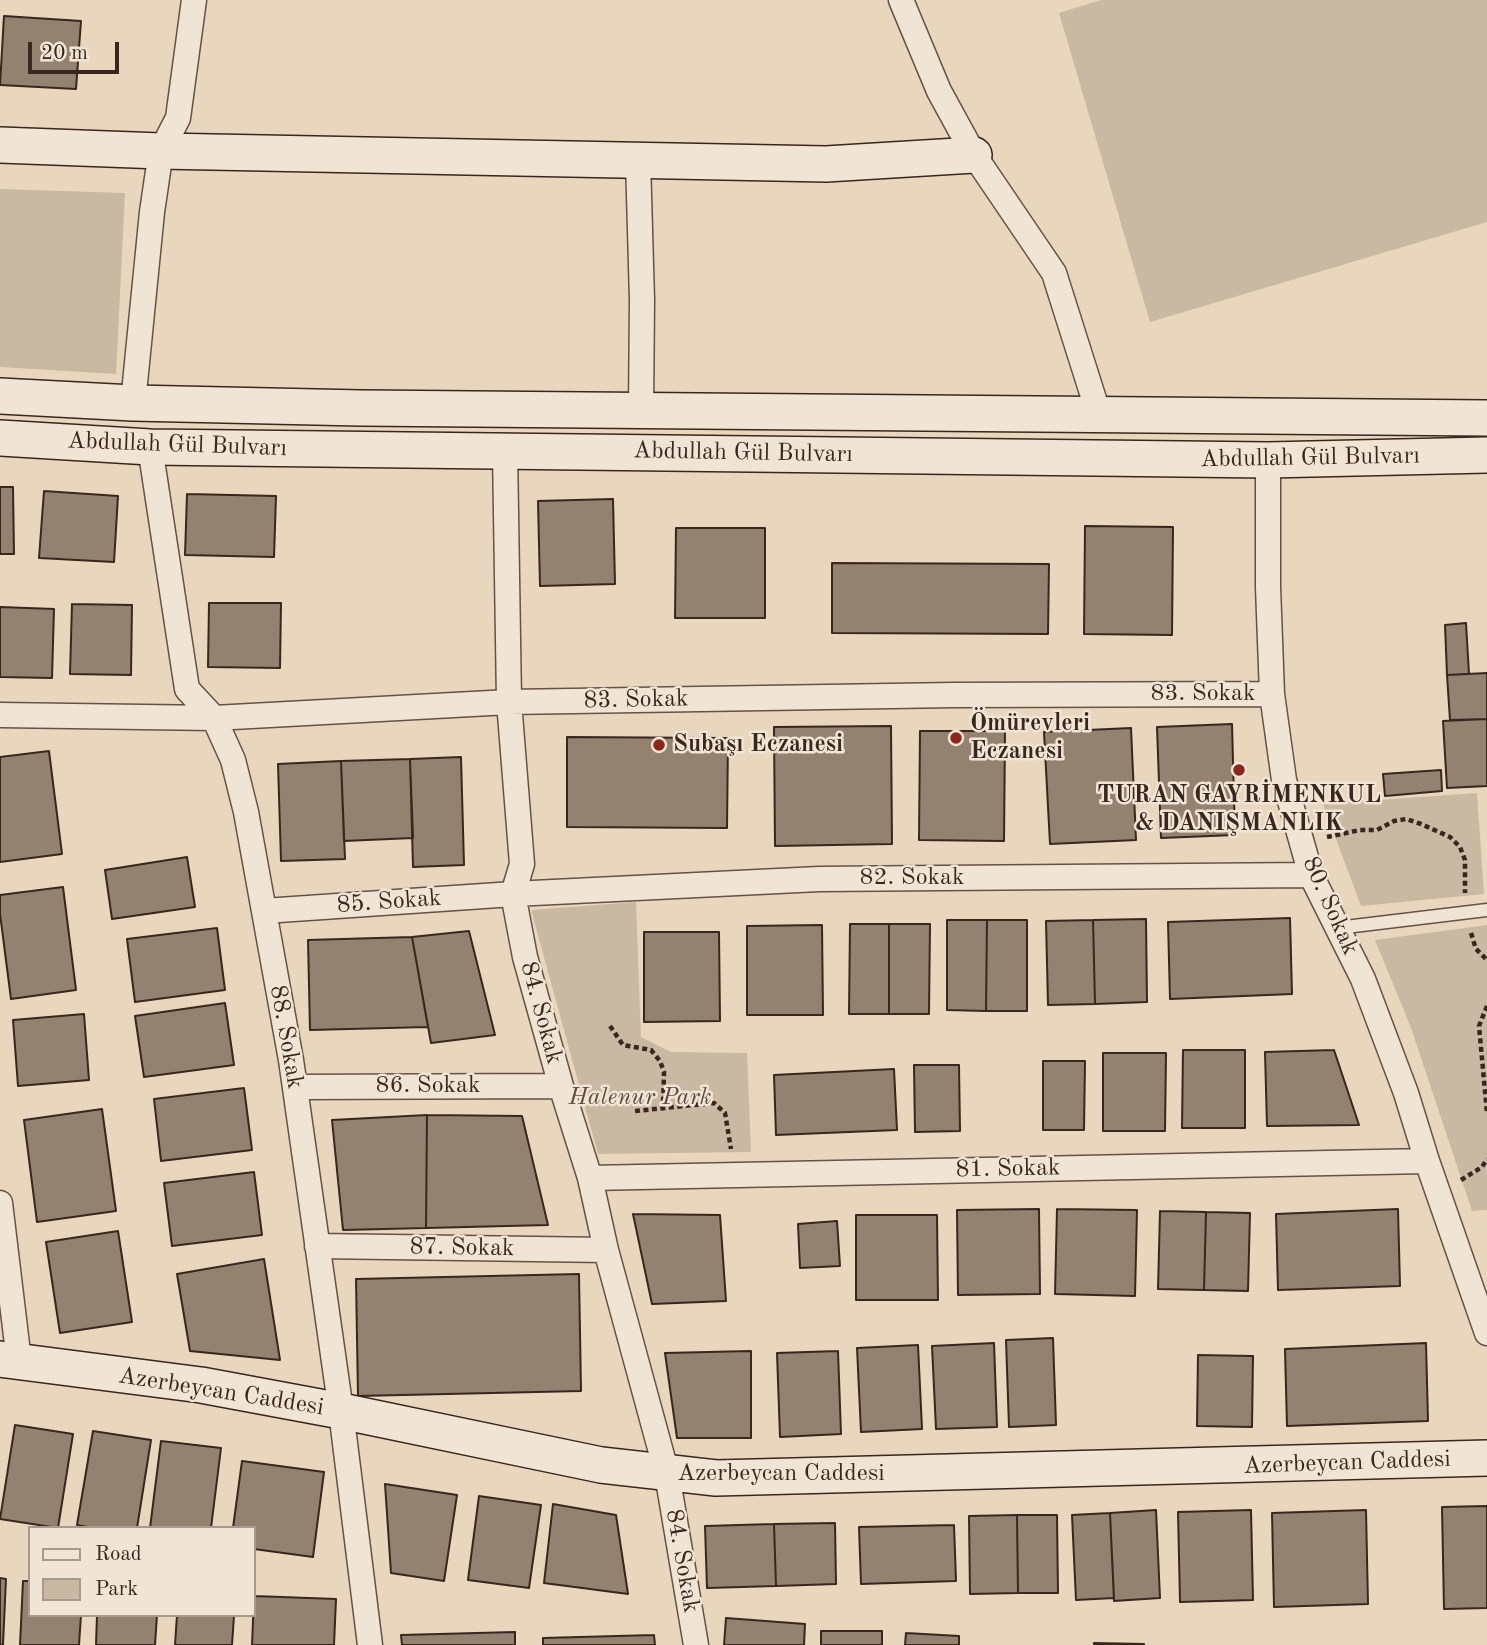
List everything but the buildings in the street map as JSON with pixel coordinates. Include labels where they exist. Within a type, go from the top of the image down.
[{"type":"main road","points":[[0,145],[162,151],[826,164],[974,155]]},
{"type":"main road","name":"Abdullah Gül Bulvarı","points":[[0,396],[133,403],[361,408],[1487,418]]},
{"type":"main road","name":"Abdullah Gül Bulvarı","points":[[0,438],[150,447],[1268,460],[1487,455]]},
{"type":"main road","name":"Azerbeycan Caddesi","points":[[9,1360],[201,1385],[601,1465],[716,1478],[1487,1458]]},
{"type":"street","points":[[133,403],[152,212],[162,151],[178,118],[194,0]]},
{"type":"street","points":[[901,0],[939,91],[974,155],[1054,273],[1099,415]]},
{"type":"street","points":[[638,160],[642,300],[641,410]]},
{"type":"street","name":"88. Sokak","points":[[150,447],[187,689],[214,718],[233,761],[246,812],[295,1087],[341,1411],[370,1645]]},
{"type":"street","name":"84. Sokak","points":[[505,450],[509,702],[522,864],[513,894],[525,957],[590,1178],[606,1250],[667,1474],[696,1645]]},
{"type":"street","name":"80. Sokak","points":[[1268,460],[1268,587],[1272,694],[1284,780],[1311,875],[1363,979],[1406,1093],[1426,1161],[1487,1333]]},
{"type":"street","name":"83. Sokak","points":[[0,715],[214,718],[509,702],[968,695],[1272,694]]},
{"type":"street","name":"82. Sokak","points":[[513,894],[819,879],[1311,875]]},
{"type":"street","name":"85. Sokak","points":[[264,911],[513,894]]},
{"type":"street","name":"86. Sokak","points":[[295,1087],[561,1086]]},
{"type":"street","name":"81. Sokak","points":[[590,1178],[1426,1161]]},
{"type":"street","points":[[0,1203],[9,1360]]},
{"type":"street","name":"87. Sokak","points":[[317,1246],[606,1250]]},
{"type":"lane","points":[[1337,928],[1487,910]]},
{"type":"path","points":[[1303,844],[1334,835],[1377,830],[1394,821],[1406,819],[1450,837],[1460,847],[1465,860],[1464,890],[1472,939],[1476,949],[1487,960]]},
{"type":"path","points":[[1487,1006],[1479,1026],[1487,1113]]},
{"type":"path","points":[[610,1027],[623,1045],[651,1050],[660,1061],[664,1072],[663,1107]]},
{"type":"path","points":[[635,1111],[713,1103],[725,1113],[732,1175]]},
{"type":"green space","points":[[1101,0],[1487,0],[1487,222],[1150,322],[1059,13]]},
{"type":"green space","points":[[0,189],[125,193],[116,374],[0,367]]},
{"type":"green space","points":[[1477,793],[1484,894],[1361,906],[1323,804]]},
{"type":"green space","name":"Halenur Park","points":[[636,902],[641,1037],[671,1052],[747,1053],[751,1152],[598,1154],[531,910]]},
{"type":"green space","points":[[1487,925],[1487,1210],[1472,1211],[1411,1028],[1375,940]]},
{"type":"place","name":"Ömürevleri Eczanesi","points":[[956,738]]},
{"type":"place","name":"Subaşı Eczanesi","points":[[659,745]]},
{"type":"place","name":"TURAN GAYRİMENKUL & DANIŞMANLIK","points":[[1239,770]]}]
